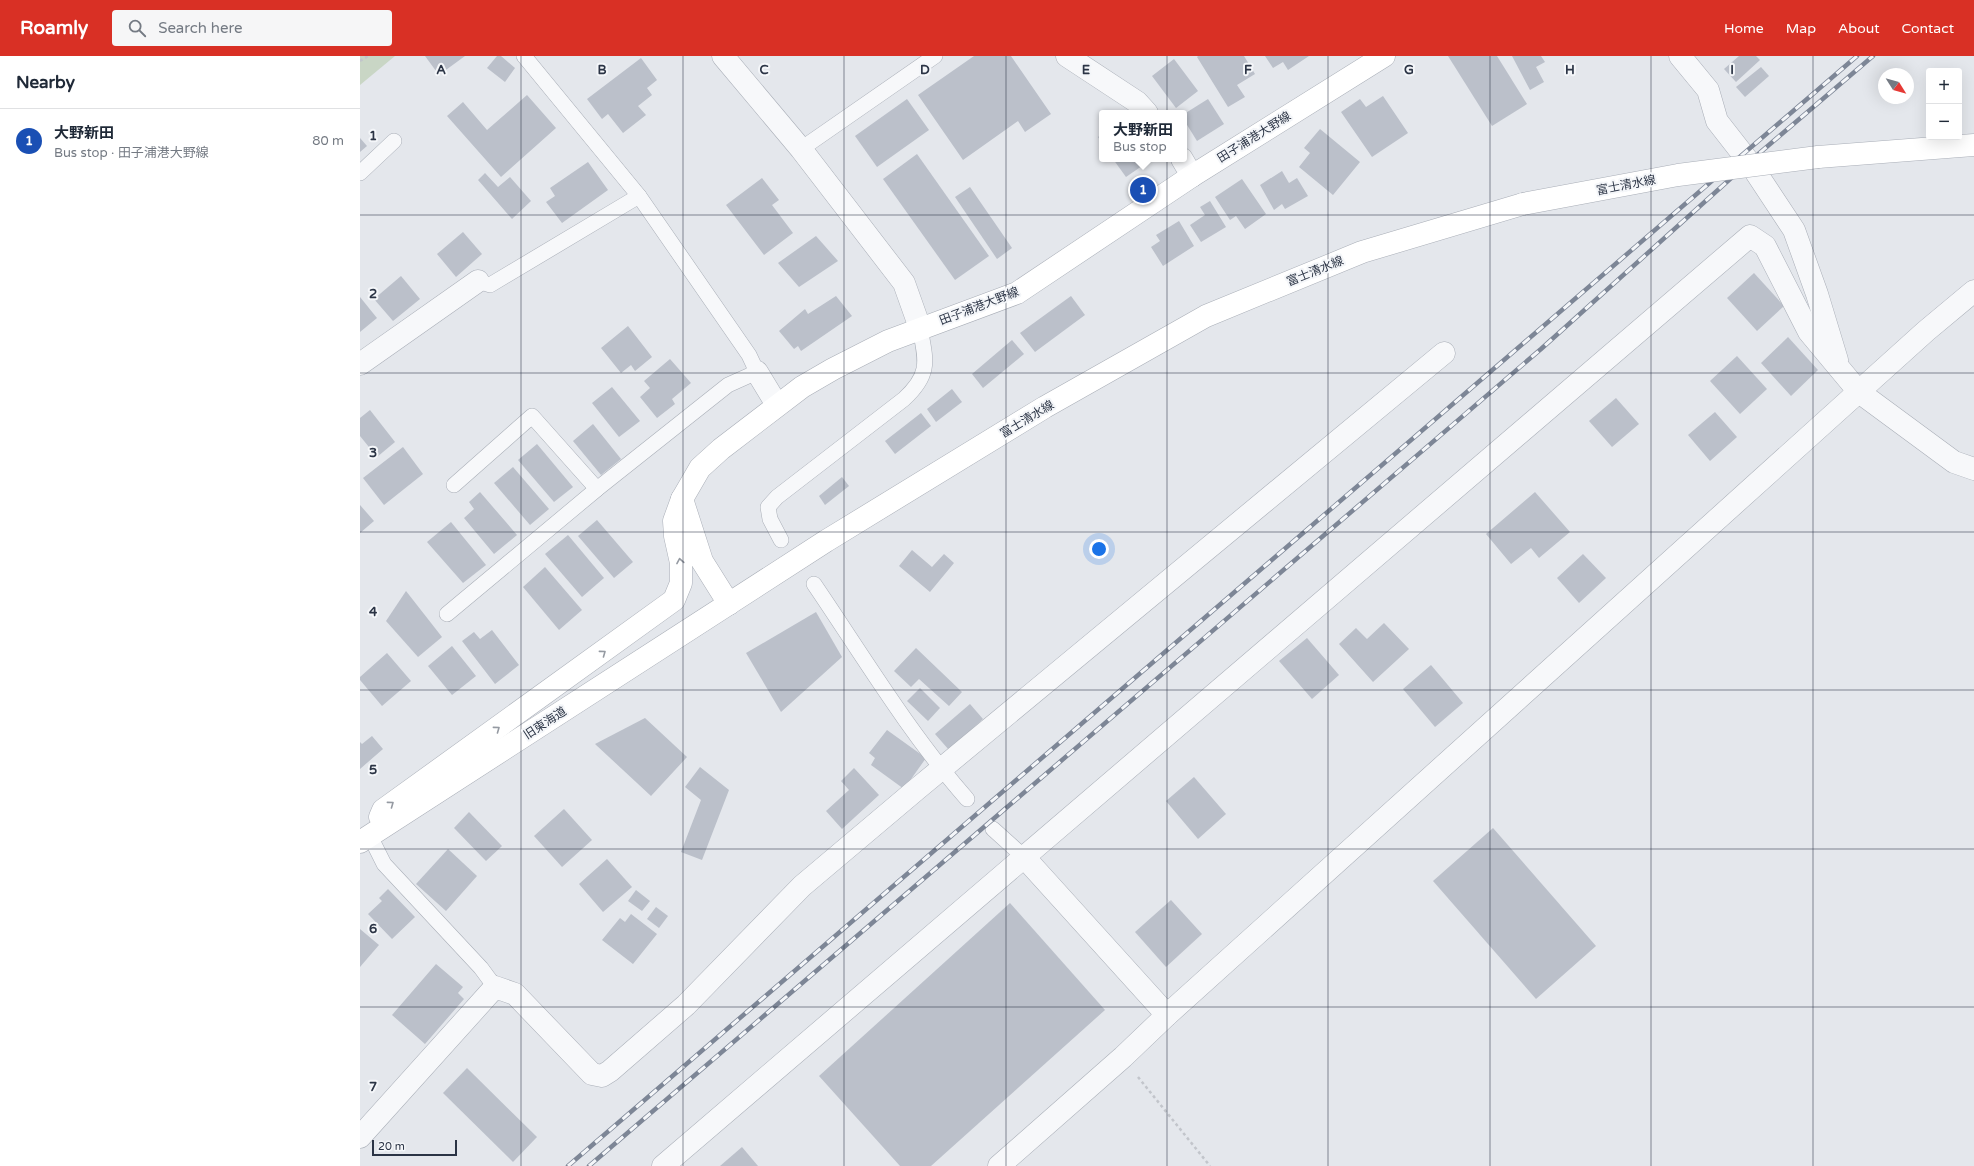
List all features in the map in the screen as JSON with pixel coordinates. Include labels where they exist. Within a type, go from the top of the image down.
[{"type":"main road","name":"田子浦港大野線","points":[[365,839],[383,810],[674,600],[682,583],[681,563],[675,536],[674,521],[682,499],[700,468],[721,448],[777,405],[833,369],[888,341],[1017,293],[1187,167],[1384,56]]},
{"type":"main road","name":"富士清水線","points":[[729,604],[826,541],[1045,407],[1206,316],[1362,252],[1523,204],[1678,175],[1818,156],[1974,145]]},
{"type":"main road","points":[[682,499],[702,562],[729,604]]},
{"type":"main road","name":"旧東海道","points":[[365,839],[729,604]]},
{"type":"street","points":[[723,56],[801,149],[904,283],[920,328]]},
{"type":"street","points":[[1067,56],[1137,102],[1144,110]]},
{"type":"street","points":[[1680,56],[1708,90],[1717,121],[1749,162],[1794,230],[1817,294],[1840,370]]},
{"type":"street","points":[[663,1166],[1750,236],[1765,246],[1809,332],[1859,392],[1954,462],[1974,469]]},
{"type":"street","points":[[360,364],[478,281]]},
{"type":"street","points":[[999,1166],[1123,1057],[1167,1015],[1926,331],[1974,291]]},
{"type":"street","points":[[360,1137],[495,987],[515,994],[592,1074],[602,1076],[610,1071],[686,1005],[802,886],[1444,352]]},
{"type":"street","points":[[756,372],[777,405]]},
{"type":"street","points":[[1024,857],[1167,1015]]},
{"type":"lane","points":[[447,614],[597,489],[728,385],[756,372],[749,355],[639,196],[524,56]]},
{"type":"lane","points":[[801,149],[935,56]]},
{"type":"lane","points":[[360,173],[394,141]]},
{"type":"lane","points":[[478,281],[490,285],[639,196]]},
{"type":"lane","points":[[781,540],[770,519],[768,507],[777,497],[917,387],[924,373],[925,355],[920,328]]},
{"type":"lane","points":[[454,485],[532,416],[597,489]]},
{"type":"lane","points":[[814,584],[941,769],[967,799]]},
{"type":"lane","points":[[993,830],[1024,857]]},
{"type":"lane","points":[[365,839],[384,864],[481,968],[495,987]]},
{"type":"path","points":[[360,61],[368,56]]},
{"type":"path","points":[[1123,1057],[1210,1166]]},
{"type":"green space","points":[[360,56],[395,56],[360,85]]},
{"type":"building","points":[[425,56],[465,56],[439,75]]},
{"type":"building","points":[[497,56],[501,56],[515,68],[505,82],[487,68]]},
{"type":"building","points":[[974,56],[1011,56],[1051,114],[1025,132],[1018,121],[963,160],[918,95]]},
{"type":"building","points":[[1244,56],[1255,74],[1237,85],[1245,97],[1228,107],[1197,57]]},
{"type":"building","points":[[1265,56],[1309,56],[1288,70],[1283,62],[1273,68]]},
{"type":"building","points":[[1448,56],[1497,56],[1527,104],[1492,126]]},
{"type":"building","points":[[1512,56],[1541,56],[1545,62],[1536,67],[1544,82],[1530,90]]},
{"type":"building","points":[[1739,56],[1756,56],[1760,60],[1736,82],[1724,69]]},
{"type":"building","points":[[641,58],[657,80],[647,88],[652,95],[638,106],[646,115],[623,133],[608,114],[602,119],[587,99]]},
{"type":"building","points":[[1174,59],[1198,91],[1176,108],[1152,76]]},
{"type":"building","points":[[1761,67],[1769,76],[1745,97],[1736,87]]},
{"type":"building","points":[[527,95],[556,128],[501,177],[447,116],[463,102],[487,130]]},
{"type":"building","points":[[1383,96],[1408,133],[1372,157],[1341,112],[1360,99],[1366,107]]},
{"type":"building","points":[[907,99],[929,130],[877,167],[855,136]]},
{"type":"building","points":[[1208,99],[1224,124],[1197,141],[1187,125],[1187,112]]},
{"type":"building","points":[[1320,129],[1360,162],[1333,195],[1299,167],[1310,153],[1304,148]]},
{"type":"building","points":[[360,138],[367,146],[360,152]]},
{"type":"building","points":[[917,154],[989,256],[955,280],[883,179]]},
{"type":"building","points":[[588,162],[608,190],[562,223],[546,202],[555,196],[550,188]]},
{"type":"building","points":[[1115,162],[1148,162],[1126,177]]},
{"type":"building","points":[[1282,171],[1289,183],[1297,178],[1308,196],[1285,209],[1282,204],[1274,210],[1260,185]]},
{"type":"building","points":[[485,173],[498,187],[510,177],[531,201],[512,219],[478,180]]},
{"type":"building","points":[[762,178],[779,200],[772,205],[793,233],[764,255],[726,205]]},
{"type":"building","points":[[1242,179],[1266,214],[1245,229],[1236,216],[1230,220],[1215,197]]},
{"type":"building","points":[[970,187],[1012,248],[997,259],[955,197]]},
{"type":"building","points":[[1210,201],[1226,227],[1201,242],[1190,225],[1205,215],[1200,207]]},
{"type":"building","points":[[1179,221],[1194,246],[1163,266],[1151,247],[1160,241],[1156,235]]},
{"type":"building","points":[[463,232],[482,254],[456,277],[437,254]]},
{"type":"building","points":[[816,236],[838,261],[799,287],[778,263]]},
{"type":"building","points":[[1754,273],[1784,306],[1757,331],[1727,298]]},
{"type":"building","points":[[401,276],[420,299],[393,321],[374,299]]},
{"type":"building","points":[[836,296],[852,316],[801,351],[798,346],[794,349],[779,331],[805,309],[808,314]]},
{"type":"building","points":[[1071,296],[1085,315],[1035,352],[1020,333]]},
{"type":"building","points":[[360,297],[377,318],[360,332]]},
{"type":"building","points":[[628,326],[652,357],[635,371],[631,365],[621,373],[601,348]]},
{"type":"building","points":[[1788,337],[1818,370],[1791,396],[1761,363]]},
{"type":"building","points":[[1012,340],[1024,354],[983,388],[972,374]]},
{"type":"building","points":[[1737,356],[1767,389],[1740,414],[1710,381]]},
{"type":"building","points":[[670,359],[691,383],[672,399],[675,404],[657,418],[640,397],[650,388],[644,381]]},
{"type":"building","points":[[612,387],[640,421],[619,437],[592,403]]},
{"type":"building","points":[[952,389],[962,402],[936,422],[927,409]]},
{"type":"building","points":[[1616,398],[1639,424],[1612,447],[1589,421]]},
{"type":"building","points":[[370,410],[395,442],[377,457],[360,436],[360,418]]},
{"type":"building","points":[[1715,412],[1737,437],[1710,461],[1688,435]]},
{"type":"building","points":[[921,413],[931,426],[895,454],[885,441]]},
{"type":"building","points":[[593,424],[621,459],[601,475],[573,441]]},
{"type":"building","points":[[537,444],[573,487],[554,502],[518,460]]},
{"type":"building","points":[[403,447],[423,474],[384,505],[363,478]]},
{"type":"building","points":[[513,467],[549,509],[530,525],[494,483]]},
{"type":"building","points":[[842,477],[849,486],[825,505],[819,496]]},
{"type":"building","points":[[480,492],[517,535],[494,554],[464,518],[474,509],[469,502]]},
{"type":"building","points":[[1535,492],[1570,532],[1539,558],[1531,548],[1511,564],[1486,534]]},
{"type":"building","points":[[360,505],[374,521],[360,533]]},
{"type":"building","points":[[597,520],[633,562],[614,578],[578,536]]},
{"type":"building","points":[[451,522],[486,565],[463,583],[427,542]]},
{"type":"building","points":[[568,535],[604,578],[582,597],[545,554]]},
{"type":"building","points":[[912,550],[932,567],[944,554],[954,563],[930,592],[899,566]]},
{"type":"building","points":[[1583,554],[1606,578],[1579,603],[1557,578]]},
{"type":"building","points":[[545,567],[582,610],[559,630],[523,587]]},
{"type":"building","points":[[406,591],[442,637],[418,657],[386,621]]},
{"type":"building","points":[[816,612],[842,657],[781,712],[746,653]]},
{"type":"building","points":[[1384,623],[1409,649],[1373,682],[1339,644],[1356,628],[1367,639]]},
{"type":"building","points":[[492,630],[519,665],[495,684],[462,641],[474,632],[480,639]]},
{"type":"building","points":[[1307,638],[1339,675],[1312,699],[1279,661]]},
{"type":"building","points":[[452,646],[476,676],[452,695],[428,666]]},
{"type":"building","points":[[916,648],[962,692],[949,706],[919,679],[911,687],[894,671]]},
{"type":"building","points":[[387,653],[411,681],[382,706],[360,680],[360,677]]},
{"type":"building","points":[[1431,665],[1463,703],[1435,727],[1403,689]]},
{"type":"building","points":[[920,688],[940,708],[928,721],[907,701]]},
{"type":"building","points":[[970,704],[983,719],[949,750],[935,734]]},
{"type":"building","points":[[645,718],[687,757],[651,796],[595,744]]},
{"type":"building","points":[[887,730],[926,758],[904,789],[871,765],[875,758],[869,753]]},
{"type":"building","points":[[372,736],[383,749],[360,769],[360,742],[362,744]]},
{"type":"building","points":[[700,767],[729,790],[702,860],[681,852],[701,800],[685,787]]},
{"type":"building","points":[[854,768],[879,795],[842,829],[826,811],[849,790],[841,781]]},
{"type":"building","points":[[1194,777],[1226,814],[1198,839],[1166,801]]},
{"type":"building","points":[[564,809],[592,840],[562,867],[534,836]]},
{"type":"building","points":[[469,812],[502,846],[486,861],[454,828]]},
{"type":"building","points":[[1493,828],[1596,946],[1536,999],[1433,881]]},
{"type":"building","points":[[448,849],[477,876],[446,911],[416,884]]},
{"type":"building","points":[[607,859],[632,887],[603,912],[579,884]]},
{"type":"building","points":[[388,889],[415,917],[392,939],[368,914],[382,901],[379,898]]},
{"type":"building","points":[[636,890],[650,901],[642,911],[628,901]]},
{"type":"building","points":[[1171,900],[1202,934],[1166,967],[1135,932]]},
{"type":"building","points":[[1010,903],[1105,1010],[931,1166],[900,1166],[819,1076]]},
{"type":"building","points":[[656,907],[668,916],[659,928],[647,919]]},
{"type":"building","points":[[631,914],[657,934],[633,964],[602,940],[620,918],[625,922]]},
{"type":"building","points":[[360,929],[379,945],[360,967]]},
{"type":"building","points":[[436,964],[463,987],[458,993],[464,999],[425,1044],[392,1015]]},
{"type":"building","points":[[467,1068],[537,1137],[513,1162],[443,1093]]},
{"type":"building","points":[[742,1147],[758,1166],[720,1166]]},
{"type":"railway","points":[[568,1166],[1857,56]]},
{"type":"railway","points":[[589,1166],[1541,349],[1749,162],[1873,56]]},
{"type":"place","name":"大野新田","points":[[1143,190]]}]
